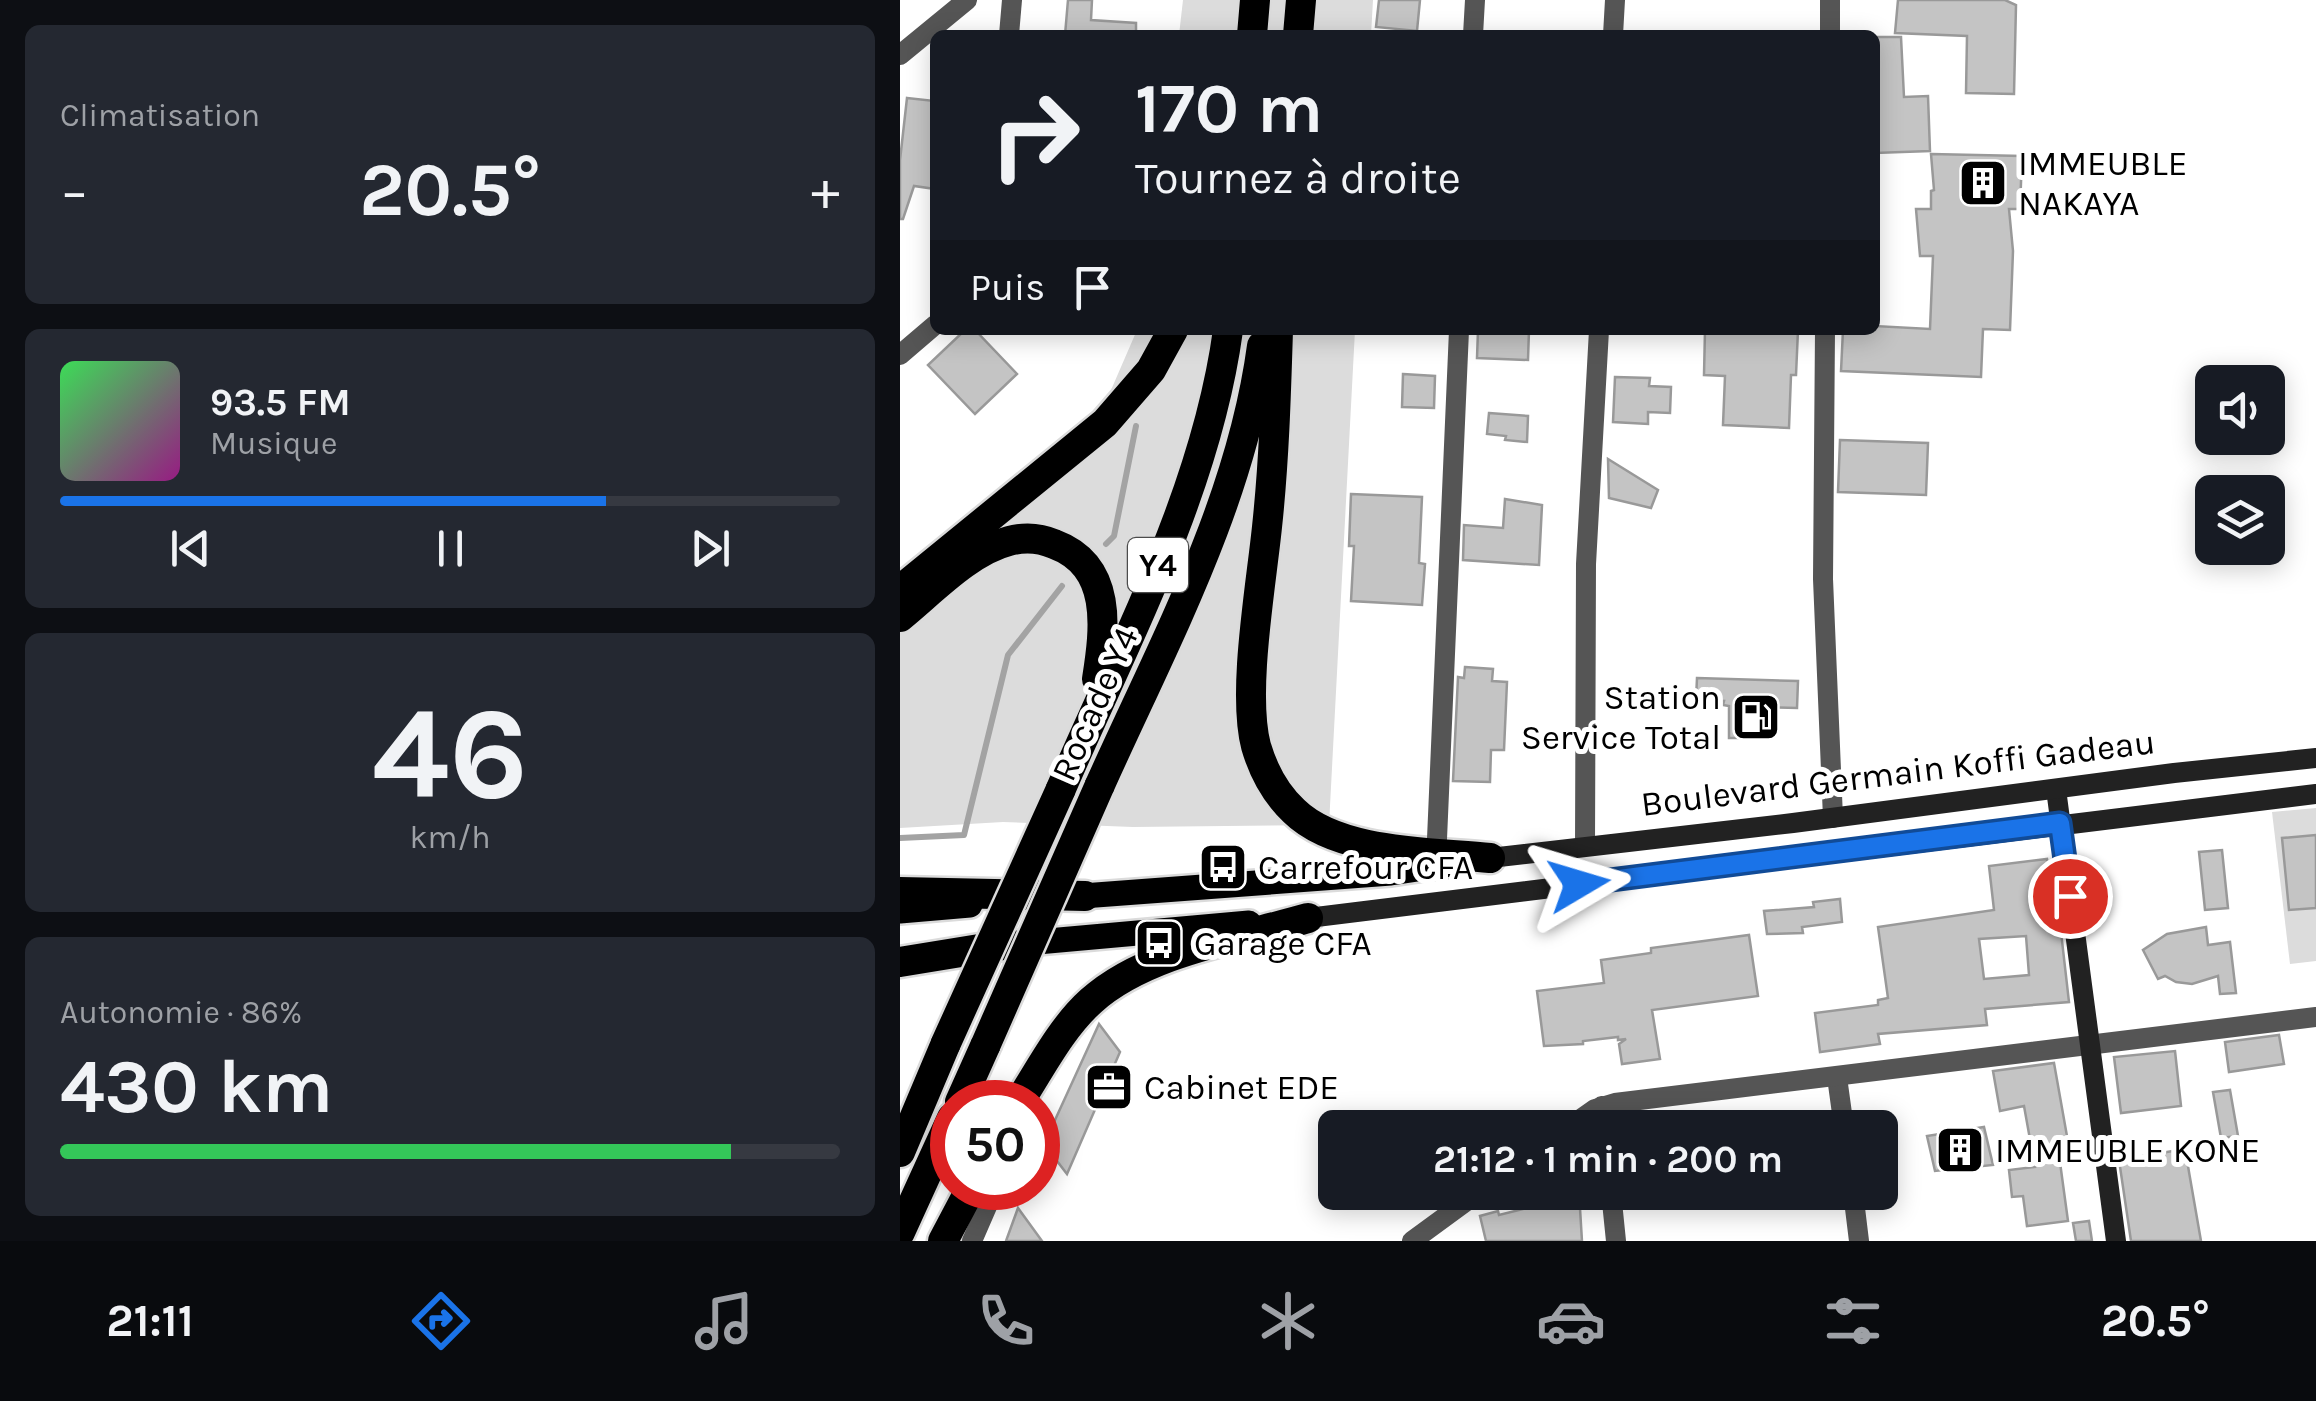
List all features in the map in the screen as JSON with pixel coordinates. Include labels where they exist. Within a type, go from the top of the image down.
[{"type":"highway","points":[[1252,30],[1255,0]]},
{"type":"highway","points":[[1298,30],[1301,0]]},
{"type":"highway","points":[[900,590],[1105,423],[1150,370],[1170,335]]},
{"type":"highway","name":"Rocade Y4","points":[[900,1152],[1167,545],[1206,440],[1227,335]]},
{"type":"highway","name":"Rocade Y4","points":[[970,1080],[1211,537],[1241,450],[1263,335]]},
{"type":"highway","points":[[1278,335],[1269,505],[1254,655],[1252,718],[1256,746],[1272,785],[1295,813],[1322,829],[1358,844],[1436,859],[1490,858]]},
{"type":"highway","points":[[900,617],[974,558],[1007,541],[1040,538],[1065,548],[1085,562],[1100,590],[1105,628],[1082,739]]},
{"type":"highway","points":[[900,892],[1084,896]]},
{"type":"highway","points":[[1034,1080],[1064,1031],[1088,1003],[1116,980],[1155,961],[1308,918]]},
{"type":"highway","points":[[900,962],[1010,944]]},
{"type":"highway","points":[[900,1232],[930,1166]]},
{"type":"highway","points":[[943,1241],[959,1210]]},
{"type":"main road","name":"Boulevard Germain Koffi Gadeau","points":[[1490,858],[2316,758]]},
{"type":"main road","points":[[2056,789],[2116,1241]]},
{"type":"main road","name":"Boulevard Germain Koffi Gadeau","points":[[1010,944],[1308,918],[2316,794]]},
{"type":"main road","points":[[900,911],[1391,873],[1436,859]]},
{"type":"main road","points":[[900,950],[1010,944]]},
{"type":"street","points":[[930,30],[967,0]]},
{"type":"street","points":[[1009,30],[1012,0]]},
{"type":"street","points":[[1474,30],[1475,0]]},
{"type":"street","points":[[1613,30],[1615,0]]},
{"type":"street","points":[[1830,0],[1830,30]]},
{"type":"street","points":[[900,55],[930,30]]},
{"type":"street","points":[[900,355],[930,329]]},
{"type":"street","points":[[1436,859],[1460,335]]},
{"type":"street","points":[[1585,846],[1586,564],[1599,335]]},
{"type":"street","points":[[1826,335],[1823,578],[1833,818]]},
{"type":"street","points":[[1596,1110],[1602,1106],[2316,1017]]},
{"type":"street","points":[[1036,1080],[1040,1070]]},
{"type":"street","points":[[1837,1077],[1842,1110]]},
{"type":"street","points":[[1602,1106],[1602,1110]]},
{"type":"street","points":[[972,1241],[986,1210]]},
{"type":"street","points":[[1412,1241],[1454,1210]]},
{"type":"street","points":[[1612,1210],[1616,1241]]},
{"type":"street","points":[[1856,1210],[1860,1241]]},
{"type":"shaded area","points":[[1183,0],[1373,0],[1371,30],[1180,30]]},
{"type":"shaded area","points":[[1135,335],[1355,335],[1329,825],[1133,827],[1003,822],[900,828],[900,604],[1082,457]]},
{"type":"shaded area","points":[[2316,808],[2316,961],[2290,964],[2272,812]]},
{"type":"building","points":[[1068,0],[1092,0],[1091,20],[1136,23],[1136,30],[1065,30]]},
{"type":"building","points":[[1379,0],[1420,0],[1417,30],[1376,27]]},
{"type":"building","points":[[1898,0],[2005,0],[2016,5],[2014,94],[1966,93],[1967,36],[1895,33]]},
{"type":"building","points":[[1880,37],[1901,37],[1904,97],[1928,96],[1930,151],[1880,153]]},
{"type":"building","points":[[907,98],[930,100],[930,188],[914,186],[903,219],[900,160]]},
{"type":"building","points":[[1931,154],[2022,156],[2020,209],[2009,209],[2013,251],[2010,330],[1983,329],[1981,377],[1841,371],[1843,335],[1880,335],[1880,326],[1930,329],[1933,256],[1920,256],[1916,209],[1931,209]]},
{"type":"building","points":[[960,335],[980,335],[1017,374],[975,414],[928,365]]},
{"type":"building","points":[[1478,335],[1529,335],[1528,360],[1477,358]]},
{"type":"building","points":[[1705,335],[1798,335],[1789,428],[1723,425],[1725,376],[1704,375]]},
{"type":"building","points":[[1403,374],[1435,376],[1434,408],[1402,407]]},
{"type":"building","points":[[1615,377],[1650,378],[1649,386],[1671,387],[1670,413],[1648,412],[1648,424],[1613,422]]},
{"type":"building","points":[[1489,413],[1528,416],[1527,442],[1487,434]]},
{"type":"building","points":[[1840,440],[1928,443],[1926,495],[1838,492]]},
{"type":"building","points":[[1608,459],[1658,490],[1651,508],[1609,498]]},
{"type":"building","points":[[1351,494],[1422,497],[1422,605],[1351,601]]},
{"type":"building","points":[[1505,499],[1542,505],[1539,565],[1463,560],[1464,525],[1503,528]]},
{"type":"building","points":[[1465,667],[1493,669],[1492,681],[1507,682],[1504,750],[1491,750],[1490,782],[1453,781],[1458,677],[1464,678]]},
{"type":"building","points":[[1697,678],[1798,681],[1797,708],[1761,707],[1760,738],[1729,738],[1729,706],[1723,705],[1724,701],[1696,700]]},
{"type":"building","points":[[2316,835],[2316,908],[2289,910],[2282,838]]},
{"type":"building","points":[[2222,850],[2228,908],[2205,910],[2199,852]]},
{"type":"building","points":[[2047,859],[2052,898],[2057,897],[2069,1002],[1985,1009],[1987,1025],[1878,1034],[1880,1044],[1820,1052],[1815,1013],[1878,1005],[1878,1000],[1888,998],[1878,927],[1994,910],[1989,866]],"holes":[[[2026,936],[2029,975],[1984,979],[1979,939]]]},
{"type":"building","points":[[1840,899],[1842,922],[1802,927],[1803,933],[1767,934],[1764,911],[1814,907],[1813,902]]},
{"type":"building","points":[[2206,927],[2208,945],[2230,942],[2236,993],[2220,994],[2218,976],[2192,984],[2165,976],[2158,979],[2143,950],[2167,934]]},
{"type":"building","points":[[1749,935],[1758,996],[1652,1010],[1660,1059],[1622,1064],[1619,1044],[1626,1039],[1618,1037],[1544,1046],[1537,991],[1604,983],[1601,960],[1651,953],[1651,948]]},
{"type":"building","points":[[1099,1024],[1120,1052],[1067,1174],[1060,1165],[1060,1109]]},
{"type":"building","points":[[2279,1035],[2284,1064],[2229,1072],[2225,1042]]},
{"type":"building","points":[[2175,1051],[2181,1106],[2121,1113],[2114,1057]]},
{"type":"building","points":[[2054,1063],[2070,1153],[2059,1155],[2068,1221],[2027,1226],[2023,1196],[2012,1197],[2009,1170],[2035,1167],[2024,1106],[2000,1111],[1993,1071]]},
{"type":"building","points":[[2230,1090],[2238,1136],[2221,1138],[2213,1092]]},
{"type":"building","name":"IMMEUBLE KONE","points":[[1984,1127],[1993,1165],[1935,1171],[1927,1136]]},
{"type":"building","points":[[2185,1149],[2201,1241],[2131,1241],[2119,1160]]},
{"type":"building","points":[[1019,1210],[1042,1241],[1006,1241]]},
{"type":"building","points":[[1519,1210],[1580,1210],[1582,1241],[1486,1241],[1480,1216],[1498,1211],[1499,1215]]},
{"type":"building","points":[[2089,1221],[2092,1241],[2076,1241],[2073,1223]]},
{"type":"waterway","points":[[1106,544],[1114,536],[1136,426]]},
{"type":"waterway","points":[[900,838],[964,835],[1008,655],[1062,586]]},
{"type":"place","name":"IMMEUBLE NAKAYA","points":[[1983,183]]},
{"type":"place","name":"Station Service Total","points":[[1756,717]]},
{"type":"place","name":"Carrefour CFA","points":[[1223,867]]},
{"type":"place","name":"Garage CFA","points":[[1159,943]]},
{"type":"place","name":"Cabinet EDE","points":[[1109,1087]]},
{"type":"place","name":"IMMEUBLE KONE","points":[[1960,1150]]},
{"type":"route","points":[[1579,884],[2060,823],[2070,896]]}]
